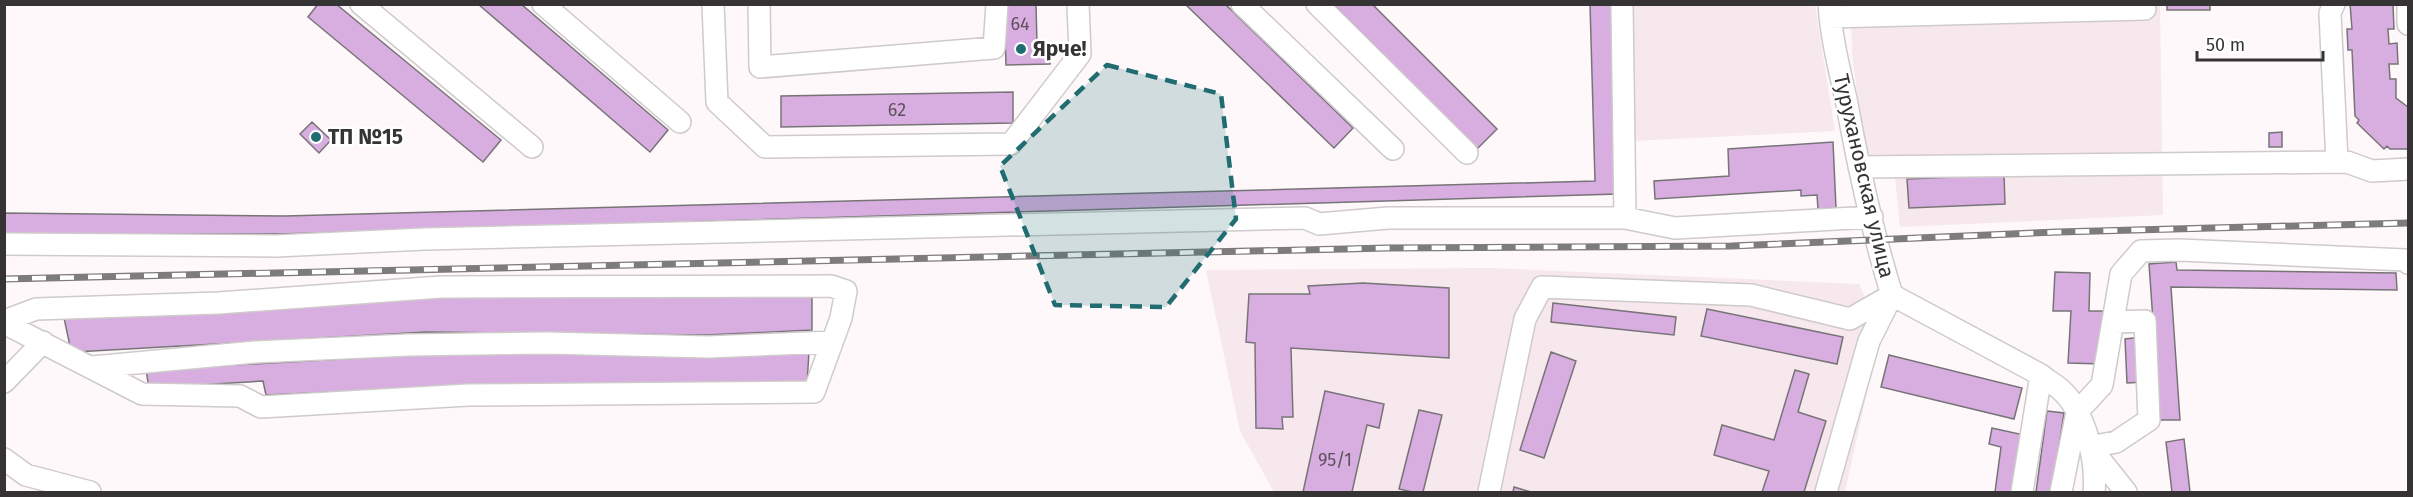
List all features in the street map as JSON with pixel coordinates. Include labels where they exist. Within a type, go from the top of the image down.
[{"type":"street","points":[[360,4],[532,147]]},
{"type":"street","points":[[543,4],[680,122]]},
{"type":"street","points":[[713,4],[717,102],[765,147],[1011,144],[1080,54],[1078,4]]},
{"type":"street","points":[[759,4],[760,67],[994,48],[997,4]]},
{"type":"street","points":[[1242,4],[1393,149]]},
{"type":"street","points":[[1317,4],[1467,153]]},
{"type":"street","points":[[1622,4],[1625,218]]},
{"type":"street","points":[[2334,4],[2330,13],[2337,162]]},
{"type":"street","points":[[2408,4],[2409,24]]},
{"type":"street","points":[[1829,11],[2145,9]]},
{"type":"street","name":"Турухановская улица","points":[[1829,11],[1875,240],[1892,295],[2041,375],[2061,390],[2077,412],[2090,447],[2094,492]]},
{"type":"street","points":[[1859,167],[2337,162],[2351,163],[2372,171],[2409,169]]},
{"type":"street","points":[[4,244],[276,246],[425,239],[1305,218],[1319,224],[1388,218],[1625,218],[1675,228],[1872,217]]},
{"type":"street","points":[[2061,492],[2077,412],[2102,385],[2121,274],[2141,252],[2227,252],[2405,260],[2409,263]]},
{"type":"street","points":[[831,286],[846,291],[841,318],[814,392],[468,395],[261,407],[240,396],[142,394],[4,322],[36,309],[218,303],[430,287],[831,286]]},
{"type":"street","points":[[1489,492],[1525,319],[1542,287],[1751,295],[1850,319],[1892,295]]},
{"type":"street","points":[[1826,492],[1869,341],[1892,295]]},
{"type":"street","points":[[2112,322],[2145,321],[2149,420],[2116,442],[2090,447],[2126,492]]},
{"type":"street","points":[[4,382],[43,342]]},
{"type":"street","points":[[92,367],[255,352],[409,345],[547,343],[708,346],[832,342]]},
{"type":"street","points":[[2022,492],[2041,375]]},
{"type":"street","points":[[4,459],[26,475],[90,492]]},
{"type":"highlighted area","points":[[1107,65],[1221,94],[1236,219],[1166,307],[1055,305],[1000,166]]},
{"type":"shaded area","points":[[1630,5],[1815,5],[1835,131],[1632,141]]},
{"type":"shaded area","points":[[1851,5],[2160,5],[2163,215],[1900,227],[1893,158],[1866,160],[1852,54]]},
{"type":"shaded area","points":[[1492,268],[1859,284],[1880,333],[1845,492],[1274,492],[1240,431],[1206,270]]},
{"type":"building","points":[[318,4],[336,4],[501,140],[483,162],[308,17]]},
{"type":"building","points":[[478,4],[521,4],[668,130],[650,152]]},
{"type":"building","points":[[1004,4],[1036,4],[1037,44],[1050,44],[1050,64],[1006,65]]},
{"type":"building","points":[[1185,4],[1225,4],[1353,128],[1334,148]]},
{"type":"building","points":[[1333,4],[1372,4],[1497,129],[1477,149]]},
{"type":"building","points":[[1590,4],[1613,4],[1618,194],[281,234],[4,234],[4,213],[285,216],[1595,181]]},
{"type":"building","points":[[2167,4],[2210,4],[2210,10],[2167,10]]},
{"type":"building","points":[[2350,4],[2393,4],[2394,29],[2388,29],[2389,44],[2397,43],[2398,64],[2389,64],[2390,79],[2396,79],[2396,98],[2408,107],[2408,149],[2390,149],[2387,146],[2384,149],[2357,123],[2359,120],[2355,116],[2352,50],[2348,50],[2347,29],[2352,29]]},
{"type":"building","points":[[1013,92],[1013,123],[781,127],[781,96]]},
{"type":"building","name":"ТП №15","points":[[312,122],[331,140],[319,153],[300,134]]},
{"type":"building","points":[[2282,132],[2282,147],[2269,147],[2269,133]]},
{"type":"building","points":[[1833,142],[1836,208],[1818,209],[1817,195],[1801,196],[1801,190],[1655,199],[1654,181],[1729,176],[1728,149]]},
{"type":"building","points":[[2004,175],[2005,204],[1909,208],[1907,179]]},
{"type":"building","points":[[2176,262],[2177,270],[2396,273],[2397,290],[2171,287],[2180,420],[2160,420],[2149,264]]},
{"type":"building","points":[[2055,272],[2090,273],[2089,311],[2104,311],[2102,364],[2068,363],[2071,311],[2053,311]]},
{"type":"building","points":[[1363,283],[1449,288],[1449,358],[1291,348],[1293,417],[1282,417],[1283,429],[1256,428],[1255,343],[1246,342],[1249,294],[1310,294],[1308,286]]},
{"type":"building","points":[[456,296],[812,297],[812,330],[707,335],[426,332],[75,352],[70,346],[64,318]]},
{"type":"building","points":[[1553,303],[1676,317],[1674,335],[1551,322]]},
{"type":"building","points":[[1707,309],[1843,337],[1837,364],[1701,336]]},
{"type":"building","points":[[2142,337],[2144,382],[2127,383],[2125,339]]},
{"type":"building","points":[[809,351],[807,385],[466,386],[266,395],[263,381],[149,388],[146,370],[413,355]]},
{"type":"building","points":[[1551,352],[1576,361],[1544,458],[1520,450]]},
{"type":"building","points":[[1889,355],[2022,388],[2014,419],[1881,387]]},
{"type":"building","points":[[1795,370],[1809,374],[1798,412],[1826,421],[1804,492],[1762,492],[1769,471],[1714,455],[1722,425],[1774,440]]},
{"type":"building","points":[[1325,391],[1384,404],[1379,428],[1367,425],[1352,492],[1303,492]]},
{"type":"building","points":[[1419,410],[1442,415],[1423,492],[1412,492],[1399,489]]},
{"type":"building","points":[[2047,411],[2064,413],[2052,492],[2036,492]]},
{"type":"building","points":[[1992,428],[2024,435],[2017,492],[1995,492],[2001,447],[1989,444]]},
{"type":"building","points":[[2184,439],[2190,492],[2172,492],[2166,442]]},
{"type":"building","points":[[1514,487],[1531,492],[1513,492]]},
{"type":"railway","points":[[4,279],[1388,248],[1731,246],[2058,232],[2408,223]]},
{"type":"place","name":"Ярче!","points":[[1021,49]]},
{"type":"place","name":"ТП №15","points":[[316,137]]}]
